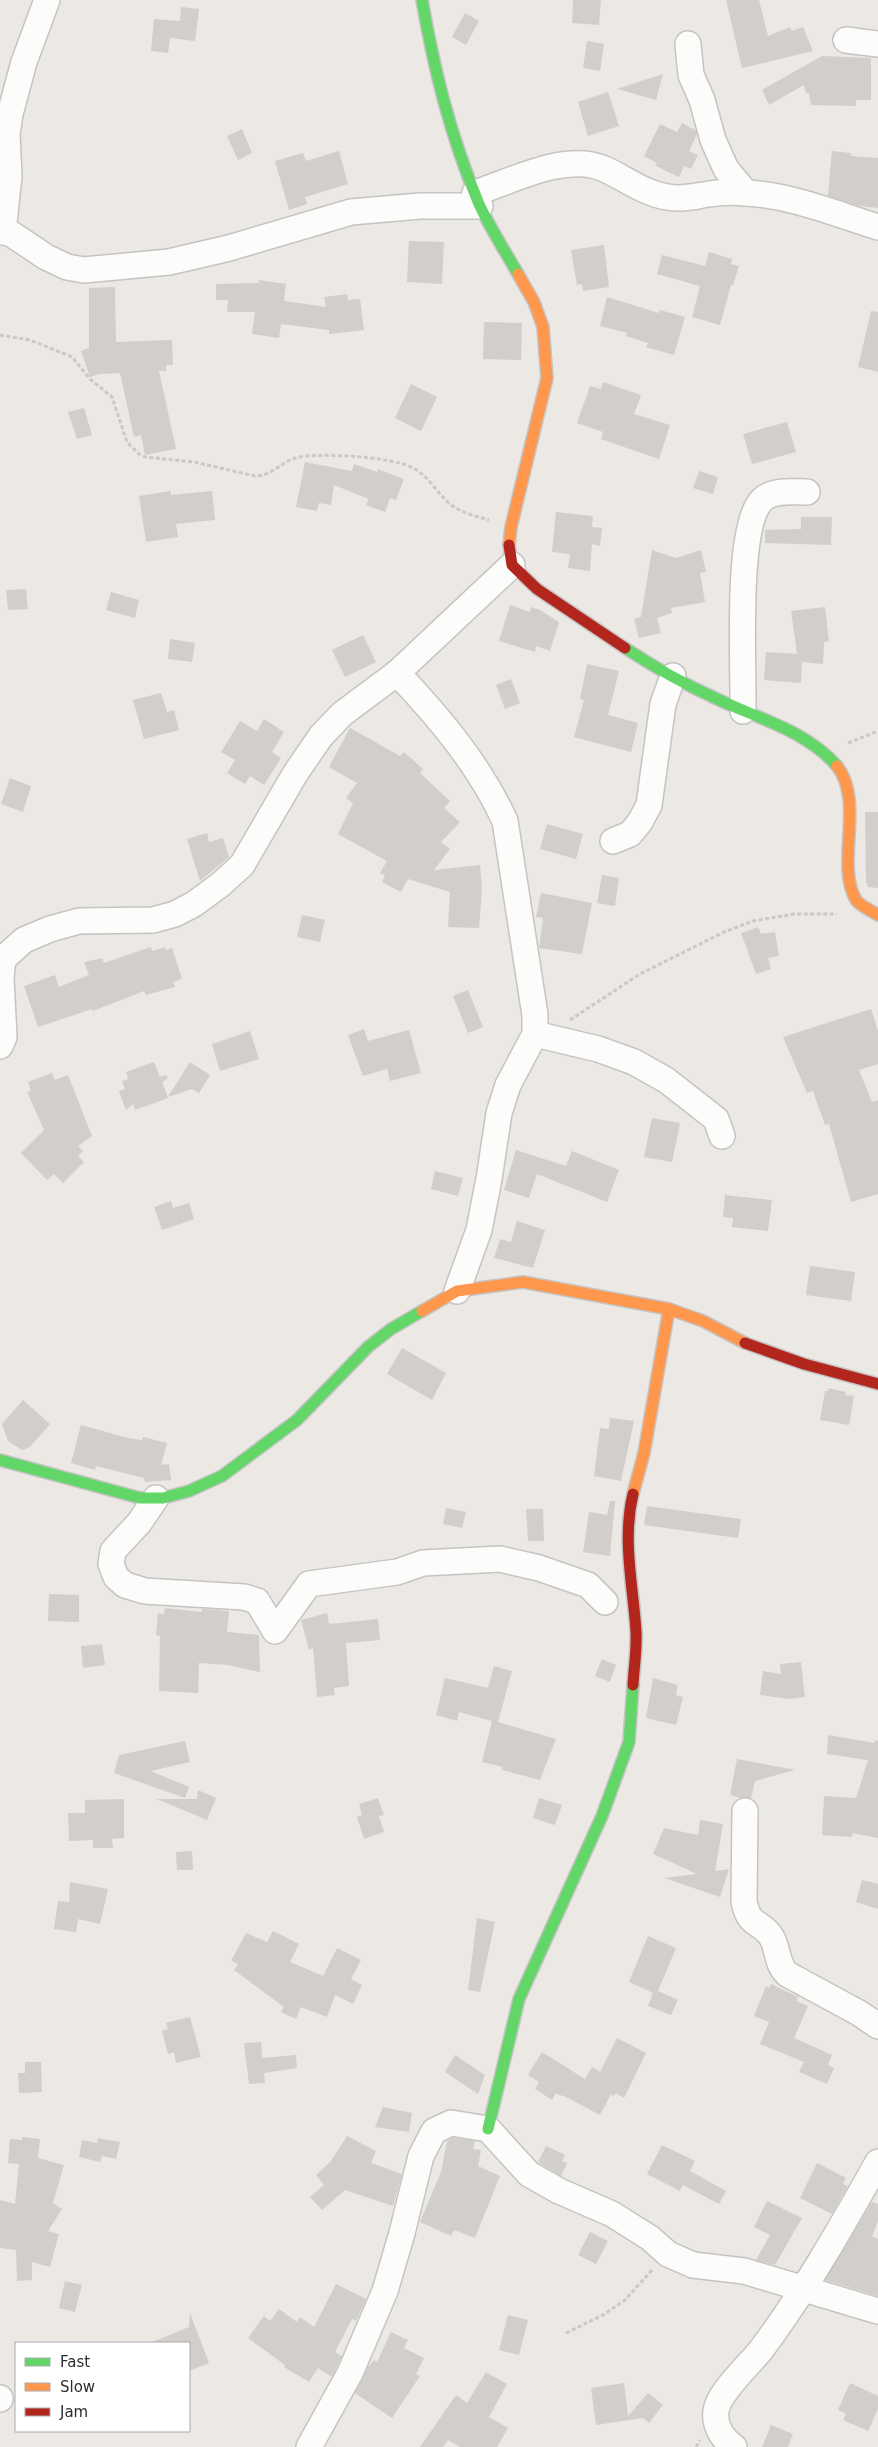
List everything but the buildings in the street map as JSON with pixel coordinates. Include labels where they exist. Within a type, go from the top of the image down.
[{"type":"street","points":[[47,0],[24,62],[10,114],[7,136],[9,176],[2,231],[27,242],[67,267],[84,270],[169,262],[229,248],[351,212],[478,200],[543,170],[564,164],[585,163],[603,168],[652,193],[668,198],[746,193],[761,194],[806,205],[878,227]]},
{"type":"street","points":[[422,0],[434,66],[450,129],[478,200],[534,302],[543,327],[547,378],[511,527],[509,550],[512,565],[537,589],[656,668],[802,737],[825,752],[839,768],[849,794],[850,885],[857,902],[878,915]]},
{"type":"street","points":[[846,40],[878,44]]},
{"type":"street","points":[[688,44],[691,75],[702,100],[713,140],[726,169],[746,193]]},
{"type":"street","points":[[744,711],[744,555],[749,527],[755,510],[764,498],[779,492],[807,492]]},
{"type":"street","points":[[0,1046],[4,1037],[1,978],[3,959],[24,940],[50,929],[79,922],[153,920],[175,914],[194,904],[242,865],[295,774],[321,736],[342,714],[397,673],[512,565]]},
{"type":"street","points":[[397,673],[420,698],[481,775],[493,795],[505,822],[535,1015],[542,1036]]},
{"type":"street","points":[[613,841],[630,834],[640,822],[649,805],[663,704],[673,676]]},
{"type":"street","points":[[542,1036],[598,1049],[634,1062],[666,1080],[716,1119],[722,1136]]},
{"type":"street","points":[[457,1292],[479,1230],[499,1113],[508,1085],[542,1036]]},
{"type":"street","points":[[0,1460],[140,1498],[156,1498],[189,1492],[229,1471],[297,1420],[390,1328],[457,1292],[523,1282],[669,1309],[703,1321],[744,1343],[768,1352],[878,1384]]},
{"type":"street","points":[[488,2129],[519,2000],[602,1816],[629,1742],[636,1633],[634,1602],[628,1568],[629,1511],[644,1453],[669,1309]]},
{"type":"street","points":[[156,1498],[138,1523],[113,1551],[111,1564],[116,1577],[125,1586],[145,1591],[244,1597],[257,1601],[275,1631],[309,1584],[397,1572],[423,1563],[500,1559],[539,1568],[588,1585],[605,1602]]},
{"type":"street","points":[[745,1811],[744,1901],[746,1913],[773,1940],[780,1967],[787,1974],[859,2013],[878,2026]]},
{"type":"street","points":[[309,2447],[350,2373],[385,2291],[421,2156],[434,2131],[451,2123],[488,2129],[529,2174],[559,2191],[612,2214],[650,2238],[668,2254],[693,2265],[744,2271],[878,2311]]},
{"type":"street","points":[[734,2447],[724,2440],[718,2428],[716,2411],[724,2394],[760,2351],[805,2288],[878,2162]]},
{"type":"path","points":[[0,335],[30,340],[56,348],[72,357],[90,379],[112,397],[127,442],[133,450],[145,457],[194,462],[255,476],[270,473],[293,459],[315,456],[392,460],[410,466],[424,474],[442,496],[462,511],[511,527]]},
{"type":"path","points":[[825,752],[878,731]]},
{"type":"path","points":[[542,1036],[567,1022],[640,974],[724,932],[753,921],[794,914],[840,914]]},
{"type":"path","points":[[566,2333],[603,2315],[625,2300],[668,2254]]},
{"type":"traffic: fast","points":[[422,0],[444,104],[460,153],[483,213],[518,274]]},
{"type":"traffic: fast","points":[[625,648],[692,687],[796,734],[811,743],[837,766]]},
{"type":"traffic: fast","points":[[0,1460],[140,1498],[163,1498],[189,1491],[222,1476],[297,1420],[368,1347],[391,1329],[422,1311]]},
{"type":"traffic: fast","points":[[488,2129],[519,1999],[602,1816],[629,1742],[633,1685]]},
{"type":"traffic: slow","points":[[509,545],[511,527],[547,378],[543,327],[534,302],[518,274]]},
{"type":"traffic: slow","points":[[837,766],[845,781],[849,797],[848,869],[850,885],[856,900],[878,915]]},
{"type":"traffic: slow","points":[[422,1311],[457,1291],[523,1282],[669,1309],[703,1321],[745,1343]]},
{"type":"traffic: slow","points":[[633,1494],[644,1453],[669,1309]]},
{"type":"traffic: jam","points":[[509,545],[512,565],[537,589],[625,648]]},
{"type":"traffic: jam","points":[[745,1343],[804,1364],[878,1384]]},
{"type":"traffic: jam","points":[[633,1494],[628,1528],[628,1545],[636,1631],[633,1685]]}]
